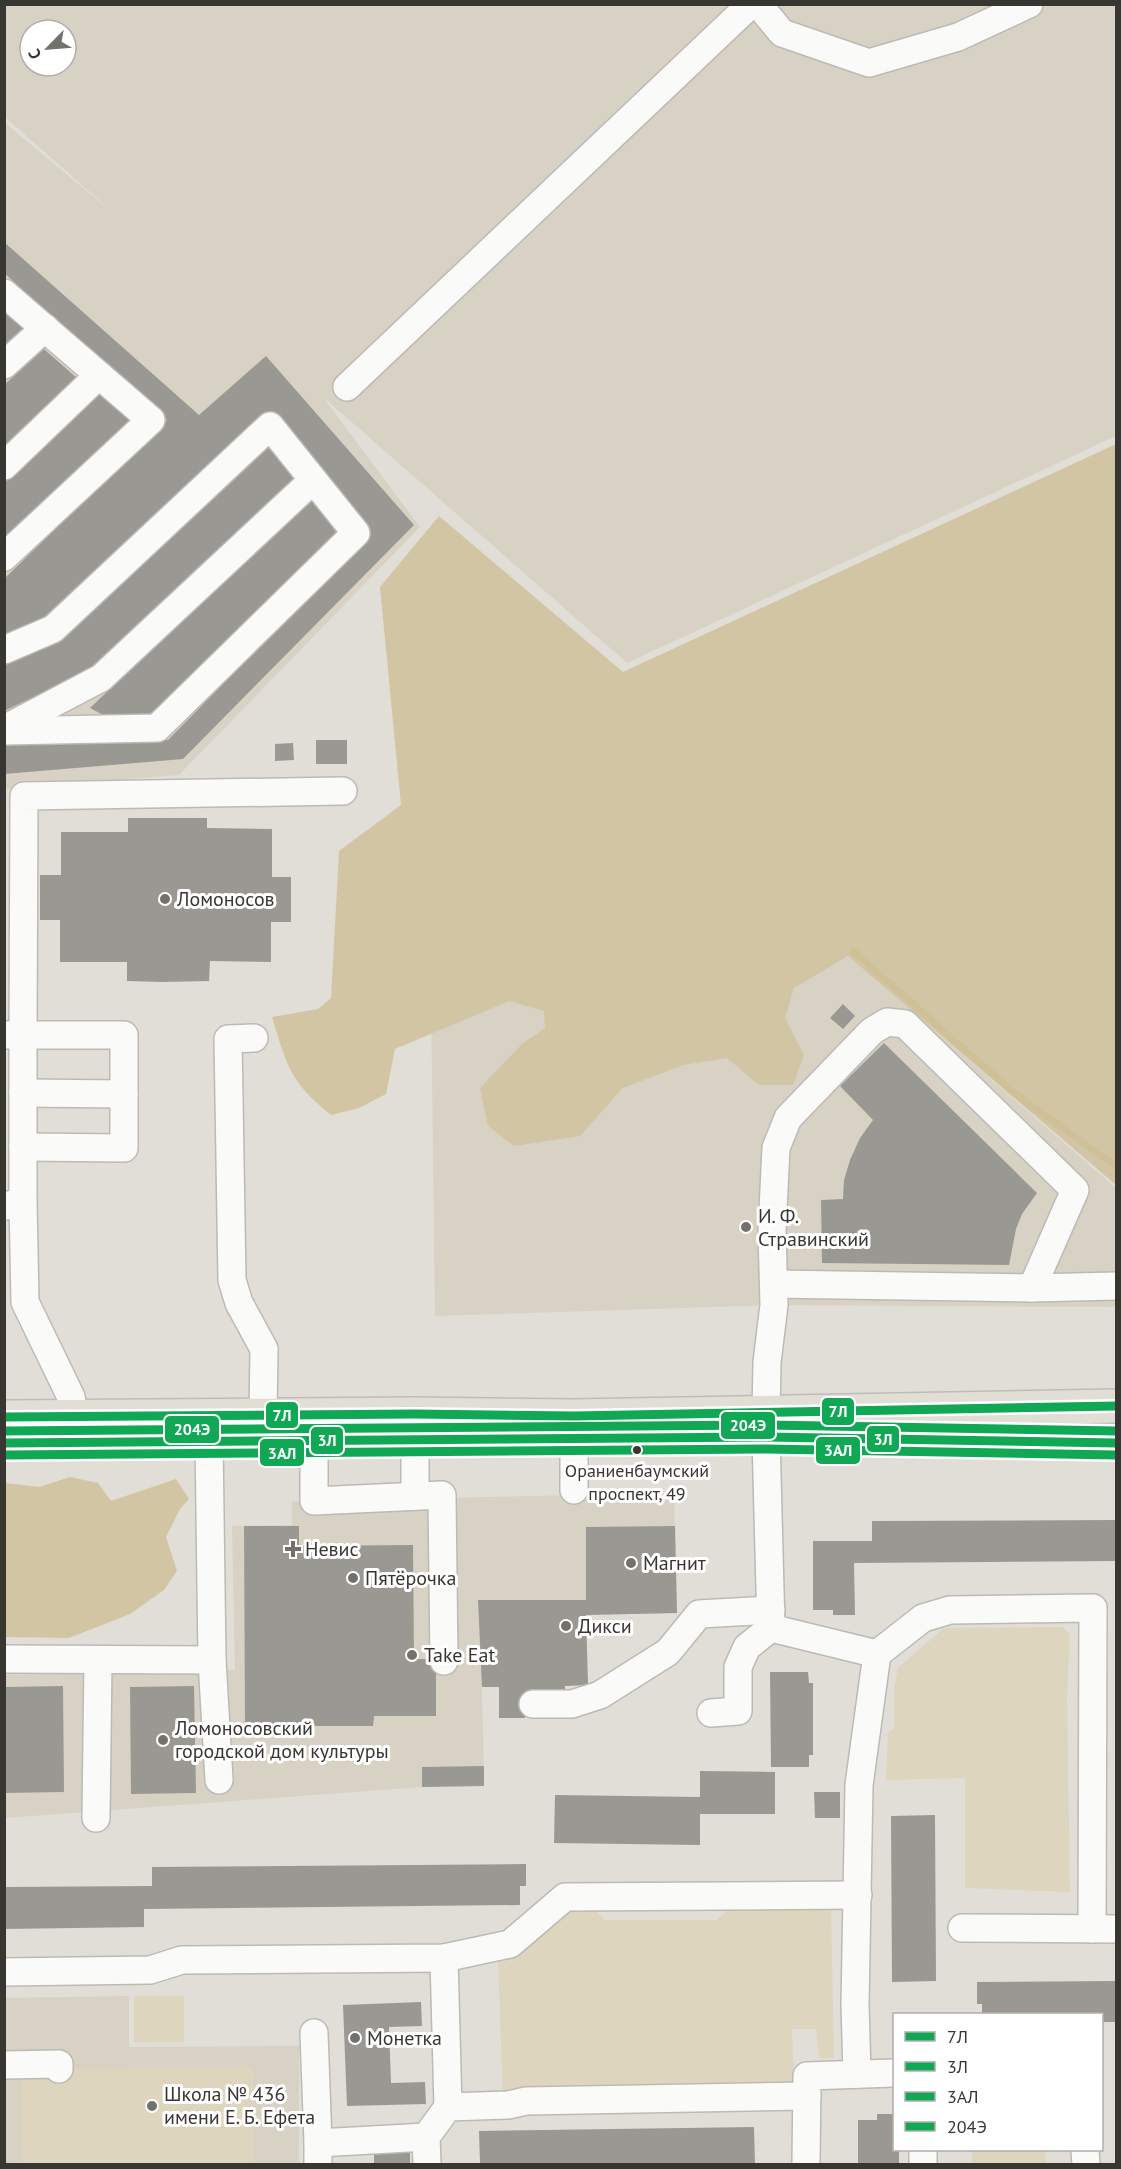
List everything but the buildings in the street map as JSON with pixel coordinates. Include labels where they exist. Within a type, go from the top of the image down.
[{"type":"main road","points":[[4,1443],[76,1429],[263,1414],[415,1427],[574,1428],[766,1425],[1116,1406]]},
{"type":"main road","points":[[4,1417],[76,1429],[208,1440],[314,1439],[415,1427]]},
{"type":"main road","points":[[766,1425],[1116,1443]]},
{"type":"lane","points":[[347,387],[751,4]]},
{"type":"lane","points":[[758,4],[782,33],[869,63],[957,37],[1000,10],[1029,4]]},
{"type":"lane","points":[[4,293],[151,420],[4,557]]},
{"type":"lane","points":[[4,365],[45,328]]},
{"type":"lane","points":[[4,466],[99,375]]},
{"type":"lane","points":[[4,650],[53,629],[270,426],[356,533],[157,728],[4,730]]},
{"type":"lane","points":[[4,730],[101,678],[313,480]]},
{"type":"lane","points":[[76,1429],[72,1397],[25,1302],[14,1203],[23,1147],[23,1093],[14,1035],[24,796],[343,792]]},
{"type":"lane","points":[[711,1713],[738,1711],[738,1667],[747,1647],[771,1619],[766,1425],[767,1362],[774,1305],[773,1166],[776,1148],[788,1118],[872,1031],[887,1022],[905,1024],[1074,1190],[1032,1288]]},
{"type":"lane","points":[[14,1035],[124,1035],[124,1148],[23,1147]]},
{"type":"lane","points":[[254,1038],[228,1039],[232,1268],[239,1303],[264,1349],[263,1414]]},
{"type":"lane","points":[[23,1093],[124,1094]]},
{"type":"lane","points":[[774,1284],[1032,1288],[1116,1286]]},
{"type":"lane","points":[[415,1427],[415,1496]]},
{"type":"lane","points":[[574,1428],[574,1490]]},
{"type":"lane","points":[[314,1439],[314,1501],[442,1495],[444,1661]]},
{"type":"lane","points":[[208,1440],[212,1660],[219,1780]]},
{"type":"lane","points":[[857,2074],[855,2005],[859,1785],[877,1654],[922,1618],[950,1610],[1093,1608],[1104,1929],[962,1929]]},
{"type":"lane","points":[[533,1704],[572,1704],[600,1695],[668,1652],[699,1614],[771,1619],[877,1654]]},
{"type":"lane","points":[[4,1659],[212,1660]]},
{"type":"lane","points":[[96,1818],[98,1660]]},
{"type":"lane","points":[[4,1972],[150,1970],[182,1960],[444,1958],[510,1944],[565,1897],[858,1895]]},
{"type":"lane","points":[[427,2164],[426,2137],[448,2107],[444,1958]]},
{"type":"lane","points":[[314,2033],[318,2154],[426,2137]]},
{"type":"lane","points":[[4,2065],[59,2064],[59,2069]]},
{"type":"lane","points":[[806,2164],[807,2076],[893,2073]]},
{"type":"lane","points":[[448,2107],[508,2105],[526,2101],[807,2096]]},
{"type":"shaded area","points":[[5,5],[1116,5],[1116,436],[627,663],[323,397],[420,527],[179,775],[5,789],[5,123],[117,216],[5,117]]},
{"type":"shaded area","points":[[1116,444],[1116,1185],[848,956],[794,988],[785,1018],[804,1055],[793,1085],[759,1085],[727,1058],[683,1065],[623,1088],[580,1136],[514,1146],[488,1126],[480,1088],[523,1043],[545,1028],[544,1011],[509,1001],[395,1049],[386,1094],[359,1108],[331,1115],[298,1082],[286,1061],[272,1017],[318,1009],[331,998],[339,851],[401,805],[380,587],[439,516],[623,672]]},
{"type":"shaded area","points":[[851,957],[1116,1188],[1116,1307],[774,1305],[435,1316],[431,995]]},
{"type":"shaded area","points":[[70,1477],[98,1483],[111,1501],[176,1479],[189,1499],[180,1509],[166,1537],[177,1571],[164,1590],[130,1614],[69,1638],[5,1637],[5,1483],[39,1487]]},
{"type":"shaded area","points":[[674,1493],[677,1613],[586,1615],[588,1685],[482,1687],[484,1786],[422,1787],[5,1818],[5,1675],[235,1670],[232,1526],[292,1525],[292,1501]]},
{"type":"shaded area","points":[[1062,1627],[1070,1634],[1067,1697],[1070,1892],[965,1888],[965,1778],[886,1780],[888,1732],[894,1729],[894,1688],[898,1668],[944,1628]]},
{"type":"shaded area","points":[[590,1905],[605,1920],[717,1920],[732,1906],[831,1905],[834,2058],[819,2058],[816,2029],[792,2029],[794,2085],[518,2088],[503,2099],[498,1959],[567,1911]]},
{"type":"shaded area","name":"Школа № 436 имени Е. Б. Ефета","points":[[129,1996],[129,2047],[299,2046],[299,2164],[5,2164],[4,1998]]},
{"type":"shaded area","points":[[134,1996],[184,1996],[184,2042],[134,2042]]},
{"type":"shaded area","points":[[253,2067],[254,2164],[22,2164],[21,2070]]},
{"type":"shaded area","points":[[972,2151],[1045,2151],[1046,2164],[972,2164]]},
{"type":"waterway","points":[[853,951],[1014,1093],[1116,1166]]},
{"type":"transit line","name":"7Л","points":[[4,1417],[415,1414],[574,1416],[1116,1406]]},
{"type":"transit line","name":"204Э","points":[[4,1431],[766,1425],[1116,1431]]},
{"type":"transit line","name":"3Л","points":[[4,1443],[766,1437],[1116,1443]]},
{"type":"transit line","name":"3АЛ","points":[[4,1455],[766,1449],[1116,1455]]},
{"type":"place","name":"Ломоносов","points":[[165,899]]},
{"type":"place","name":"И. Ф. Стравинский","points":[[746,1227]]},
{"type":"place","name":"Ораниенбаумский проспект, 49","points":[[637,1450]]},
{"type":"place","name":"Невис","points":[[293,1549]]},
{"type":"place","name":"Магнит","points":[[631,1563]]},
{"type":"place","name":"Пятёрочка","points":[[353,1578]]},
{"type":"place","name":"Дикси","points":[[566,1626]]},
{"type":"place","name":"Take Eat","points":[[412,1655]]},
{"type":"place","name":"Ломоносовский городской дом культуры","points":[[163,1740]]},
{"type":"place","name":"Монетка","points":[[355,2038]]},
{"type":"place","name":"Школа № 436 имени Е. Б. Ефета","points":[[152,2106]]}]
